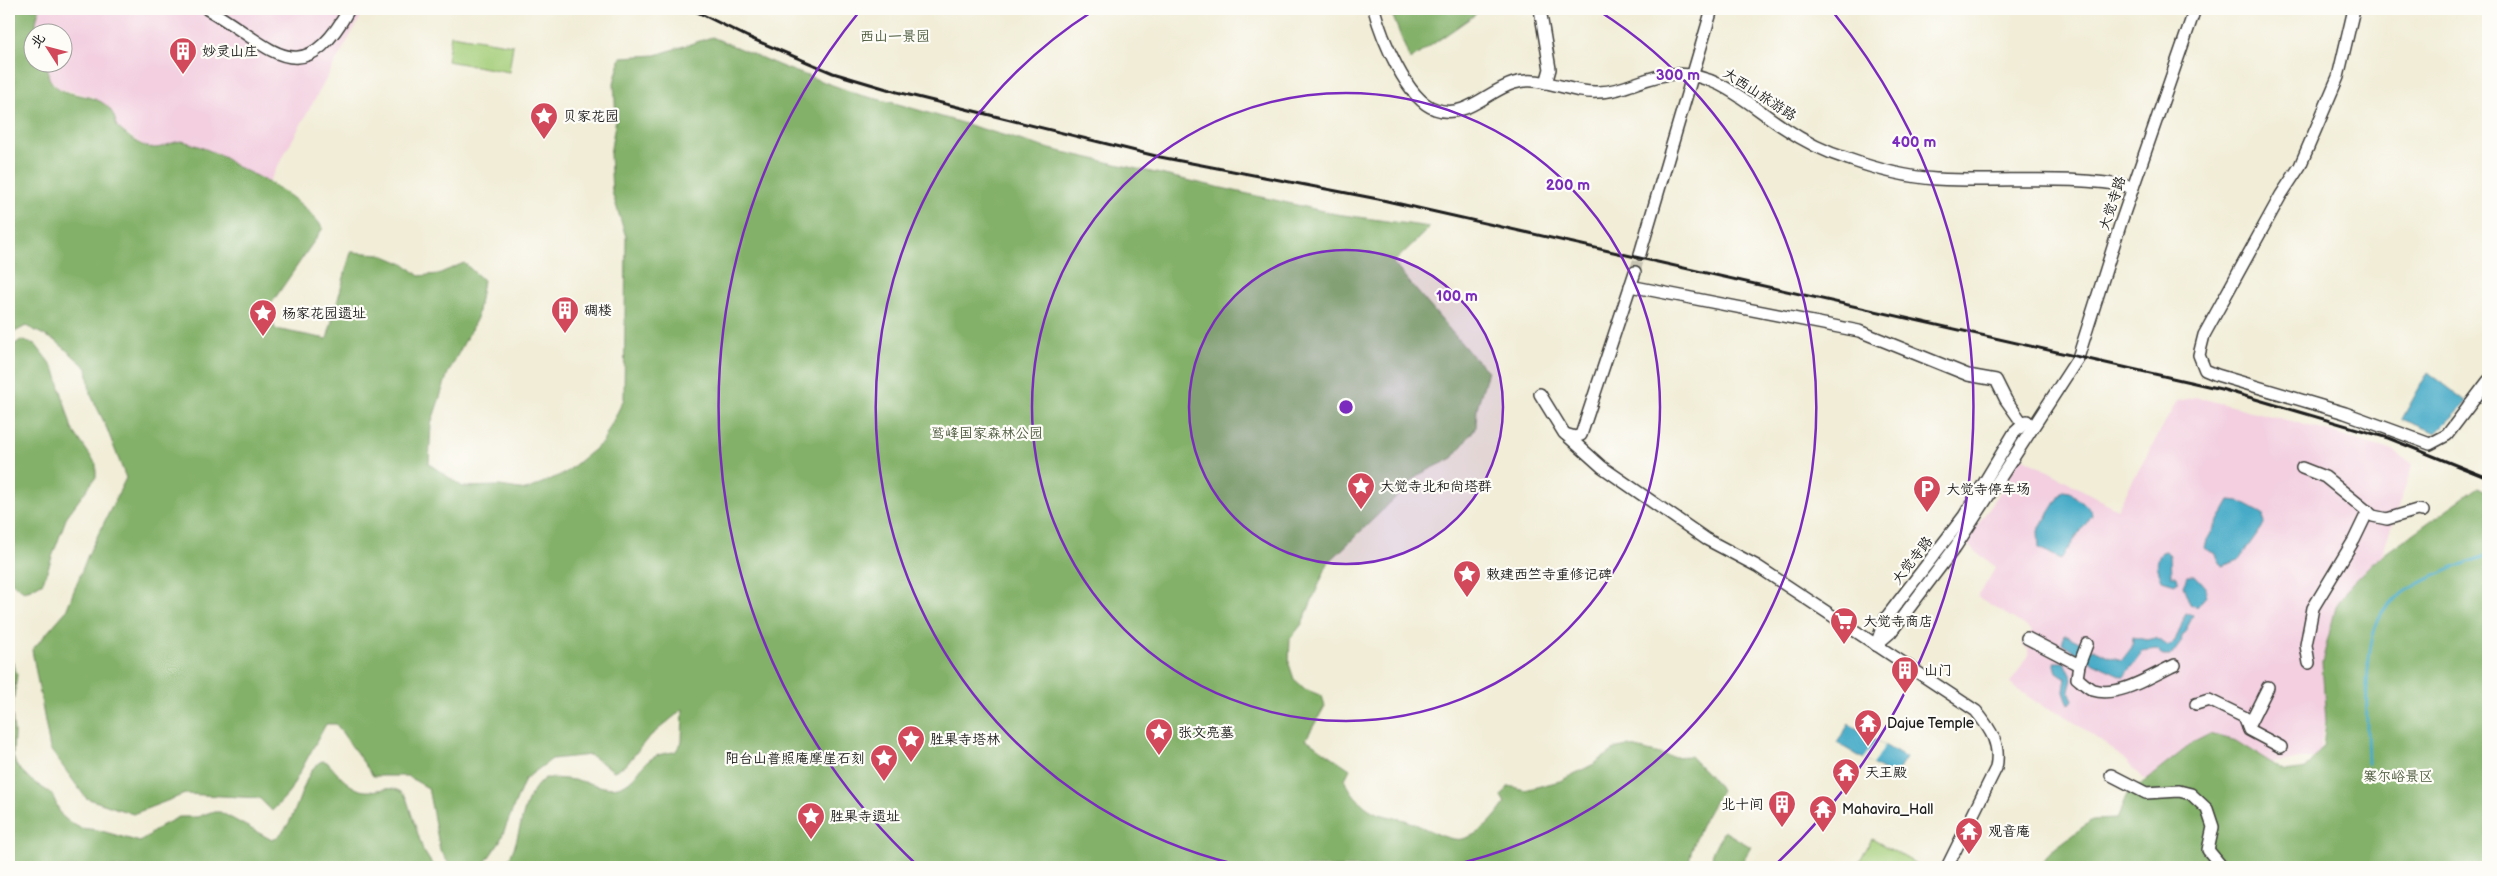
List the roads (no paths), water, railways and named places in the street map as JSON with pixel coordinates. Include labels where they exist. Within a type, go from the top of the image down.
[{"type":"street","points":[[207,9],[281,56],[299,58],[311,55],[330,40],[349,9]]},
{"type":"street","name":"大西山旅游路","points":[[1374,9],[1402,74],[1418,99],[1432,109],[1456,112],[1513,83],[1526,81],[1546,83],[1577,92],[1600,92],[1620,89],[1660,76],[1672,74],[1692,75],[1711,79],[1806,140],[1837,155],[1872,167],[1934,179],[2105,181],[2133,186]]},
{"type":"street","points":[[1540,9],[1550,69],[1546,83]]},
{"type":"street","points":[[1640,254],[1712,9]]},
{"type":"street","name":"大觉寺路","points":[[1876,645],[1895,628],[1956,546],[2078,358],[2133,186],[2195,9]]},
{"type":"street","points":[[2354,9],[2338,78],[2300,166],[2204,335],[2199,355],[2205,370],[2345,414],[2430,444],[2447,435],[2488,381]]},
{"type":"street","points":[[1564,433],[1575,437],[1581,435],[1635,272]]},
{"type":"street","points":[[1630,286],[1859,331],[1968,375],[1996,380],[2006,400],[2023,424]]},
{"type":"street","points":[[1540,394],[1564,433],[1602,466],[1706,538],[1758,566],[1976,711],[1993,732],[1999,754],[1996,768],[1947,867]]},
{"type":"street","name":"大觉寺路","points":[[1876,645],[1885,619],[1943,545],[2014,433],[2050,402]]},
{"type":"street","points":[[2302,468],[2325,477],[2373,516],[2388,519],[2417,510],[2424,511]]},
{"type":"street","points":[[2309,663],[2306,644],[2313,608],[2354,540],[2368,511]]},
{"type":"street","points":[[2027,638],[2080,665]]},
{"type":"street","points":[[2087,644],[2077,678],[2092,690],[2123,690],[2175,665]]},
{"type":"street","points":[[2248,727],[2268,687]]},
{"type":"street","points":[[2196,704],[2209,700],[2244,717],[2249,730],[2281,747]]},
{"type":"street","points":[[2111,775],[2146,793],[2179,791],[2191,794],[2207,809],[2212,827],[2208,850],[2222,867]]},
{"type":"water","points":[[2428,372],[2467,402],[2436,433],[2402,419]]},
{"type":"water","points":[[2063,491],[2070,492],[2091,510],[2092,515],[2061,559],[2039,548],[2038,531]]},
{"type":"water","points":[[2230,500],[2239,501],[2263,514],[2264,525],[2239,560],[2222,566],[2215,553],[2205,549],[2207,540]]},
{"type":"water","points":[[2166,551],[2170,555],[2171,576],[2177,576],[2178,580],[2175,584],[2162,580],[2158,569],[2157,563],[2160,556],[2162,552]]},
{"type":"water","points":[[2188,575],[2195,575],[2206,587],[2206,596],[2197,607],[2190,604],[2183,586]]},
{"type":"water","points":[[2186,613],[2193,616],[2181,639],[2182,641],[2171,656],[2163,656],[2156,649],[2142,651],[2124,677],[2089,661],[2062,643],[2065,635],[2108,656],[2122,660],[2132,647],[2133,637],[2147,640],[2156,638],[2167,646],[2175,642]]},
{"type":"water","points":[[2054,662],[2064,662],[2072,679],[2069,691],[2073,700],[2069,705],[2064,691],[2066,678],[2057,672]]},
{"type":"water","points":[[1849,724],[1906,758],[1894,777],[1837,743]]},
{"type":"waterway","points":[[2368,763],[2367,679],[2373,634],[2380,616],[2389,604],[2400,595],[2424,581],[2488,555]]},
{"type":"tunnel","points":[[1635,272],[1640,254]]},
{"type":"railway","points":[[691,9],[748,37],[833,73],[897,92],[1160,157],[1378,199],[2221,389],[2388,438],[2488,478]]},
{"type":"place","name":"妙灵山庄","points":[[183,75]]},
{"type":"place","name":"贝家花园","points":[[544,140]]},
{"type":"place","name":"碉楼","points":[[565,334]]},
{"type":"place","name":"杨家花园遗址","points":[[263,337]]},
{"type":"place","name":"大觉寺北和尚塔群","points":[[1361,510]]},
{"type":"place","name":"大觉寺停车场","points":[[1927,513]]},
{"type":"place","name":"敕建西竺寺重修记碑","points":[[1467,598]]},
{"type":"place","name":"大觉寺商店","points":[[1844,645]]},
{"type":"place","name":"山门","points":[[1905,694]]},
{"type":"place","name":"Dajue Temple","points":[[1868,747]]},
{"type":"place","name":"张文亮墓","points":[[1159,756]]},
{"type":"place","name":"胜果寺塔林","points":[[911,763]]},
{"type":"place","name":"阳台山普照庵摩崖石刻","points":[[884,782]]},
{"type":"place","name":"天王殿","points":[[1846,796]]},
{"type":"place","name":"北十间","points":[[1782,828]]},
{"type":"place","name":"Mahavira_Hall","points":[[1823,833]]},
{"type":"place","name":"胜果寺遗址","points":[[811,840]]},
{"type":"place","name":"观音庵","points":[[1969,855]]},
{"type":"park label","name":"西山一景园","points":[[895,36]]},
{"type":"park label","name":"鹫峰国家森林公园","points":[[987,433]]},
{"type":"park label","name":"寨尔峪景区","points":[[2398,776]]}]
